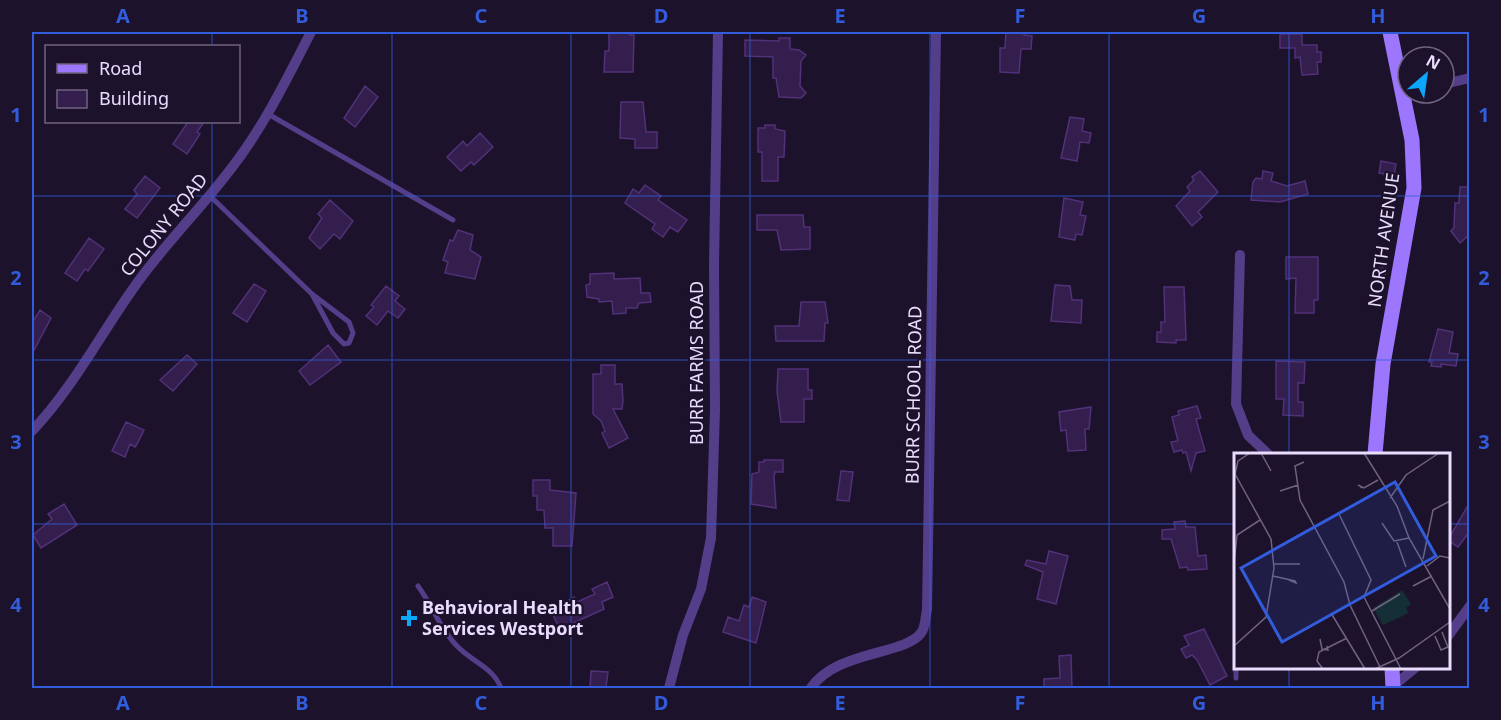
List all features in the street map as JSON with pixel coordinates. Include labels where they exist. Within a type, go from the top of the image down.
[{"type":"street","name":"COLONY ROAD","points":[[32,431],[49,413],[72,381],[141,277],[251,140],[310,32]]},
{"type":"street","name":"BURR FARMS ROAD","points":[[669,688],[683,635],[701,589],[711,538],[718,32]]},
{"type":"street","name":"BURR SCHOOL ROAD","points":[[811,688],[820,677],[836,667],[913,640],[924,628],[927,599],[936,32]]},
{"type":"street","name":"NORTH AVENUE","points":[[1390,32],[1396,54]]},
{"type":"street","name":"NORTH AVENUE","points":[[1375,453],[1383,364],[1414,188],[1408,105]]},
{"type":"street","points":[[1240,255],[1236,404],[1248,435],[1266,453]]},
{"type":"street","points":[[1450,635],[1470,606]]},
{"type":"street","points":[[1392,669],[1393,687]]},
{"type":"street","points":[[1393,687],[1414,669]]},
{"type":"lane","points":[[267,113],[453,220]]},
{"type":"lane","points":[[209,195],[312,294],[353,326],[349,343],[340,342],[333,333],[312,294]]},
{"type":"lane","points":[[418,586],[453,641],[468,656],[491,671],[501,688]]},
{"type":"lane","points":[[1236,669],[1236,678]]},
{"type":"building","points":[[609,32],[631,32],[630,35],[634,35],[633,72],[604,72],[605,51],[609,51]]},
{"type":"building","points":[[1006,32],[1024,32],[1024,35],[1032,36],[1031,49],[1021,49],[1019,73],[1000,72],[1000,48],[1005,48]]},
{"type":"building","points":[[1280,34],[1302,34],[1302,45],[1317,45],[1317,52],[1321,52],[1321,62],[1317,62],[1318,74],[1302,75],[1300,57],[1295,58],[1295,48],[1280,48]]},
{"type":"building","points":[[779,38],[790,38],[790,49],[799,50],[806,55],[801,61],[800,86],[806,93],[801,98],[779,97],[776,78],[773,78],[773,57],[745,56],[745,40],[779,41]]},
{"type":"building","points":[[365,86],[378,97],[355,127],[344,118]]},
{"type":"building","points":[[621,102],[643,102],[646,132],[657,132],[657,148],[635,148],[635,139],[620,138]]},
{"type":"building","points":[[1070,117],[1084,119],[1082,131],[1091,133],[1089,143],[1080,142],[1077,161],[1061,158]]},
{"type":"building","points":[[187,123],[203,123],[197,132],[200,134],[187,154],[173,144]]},
{"type":"building","points":[[765,125],[775,125],[775,129],[785,131],[784,157],[778,157],[778,181],[762,181],[762,152],[758,152],[758,128],[765,128]]},
{"type":"building","points":[[480,133],[493,147],[474,165],[471,162],[461,171],[447,157],[463,141],[467,146]]},
{"type":"building","points":[[1381,161],[1396,164],[1394,176],[1379,173]]},
{"type":"building","points":[[1200,171],[1218,192],[1198,212],[1202,217],[1192,226],[1176,206],[1190,191],[1187,187],[1194,180],[1192,177]]},
{"type":"building","points":[[1263,171],[1273,173],[1271,181],[1287,186],[1305,181],[1308,194],[1280,202],[1251,200],[1253,182],[1256,178],[1262,179]]},
{"type":"building","points":[[145,176],[160,188],[137,218],[125,209],[137,194],[134,190]]},
{"type":"building","points":[[645,185],[661,196],[658,200],[687,220],[678,232],[670,227],[663,237],[652,229],[655,224],[625,203],[633,189],[639,193]]},
{"type":"building","points":[[1460,187],[1470,187],[1470,234],[1460,243],[1451,231],[1454,228],[1455,203],[1459,203]]},
{"type":"building","points":[[1064,198],[1083,202],[1080,215],[1086,216],[1082,235],[1076,234],[1075,240],[1059,237]]},
{"type":"building","points":[[330,200],[353,221],[340,239],[334,234],[320,249],[309,238],[322,218],[318,214]]},
{"type":"building","points":[[757,215],[803,215],[804,227],[810,227],[810,249],[781,250],[777,230],[757,230]]},
{"type":"building","points":[[458,230],[473,235],[470,250],[481,257],[475,279],[445,273],[448,262],[443,260],[450,240],[453,241]]},
{"type":"building","points":[[89,238],[104,249],[88,271],[85,269],[77,281],[65,273]]},
{"type":"building","points":[[1286,257],[1318,257],[1318,300],[1314,300],[1314,313],[1295,313],[1296,278],[1286,279]]},
{"type":"building","points":[[1374,262],[1387,263],[1385,277],[1372,276]]},
{"type":"building","points":[[614,273],[614,279],[640,278],[641,293],[650,293],[651,302],[639,303],[637,308],[626,308],[626,313],[613,314],[612,301],[599,302],[599,299],[587,297],[586,285],[590,284],[590,274]]},
{"type":"building","points":[[254,284],[266,291],[247,322],[233,313]]},
{"type":"building","points":[[1055,285],[1070,286],[1072,300],[1082,300],[1081,323],[1051,321]]},
{"type":"building","points":[[386,286],[399,296],[395,301],[405,309],[398,318],[388,311],[377,325],[366,316],[374,307],[371,305]]},
{"type":"building","points":[[1164,287],[1184,287],[1186,340],[1176,340],[1176,343],[1157,342],[1157,332],[1161,332],[1161,322],[1165,322]]},
{"type":"building","points":[[801,302],[825,302],[828,323],[825,323],[824,341],[776,341],[775,326],[799,326]]},
{"type":"building","points":[[40,310],[51,318],[32,354],[32,323]]},
{"type":"building","points":[[1438,329],[1453,332],[1449,353],[1458,354],[1456,366],[1441,364],[1441,367],[1431,366],[1432,362],[1429,362]]},
{"type":"building","points":[[328,345],[341,362],[310,385],[299,371]]},
{"type":"building","points":[[187,355],[197,364],[173,391],[160,380]]},
{"type":"building","points":[[1276,361],[1305,362],[1304,383],[1298,383],[1298,402],[1303,402],[1303,416],[1283,415],[1284,399],[1276,399]]},
{"type":"building","points":[[601,365],[615,365],[615,384],[622,384],[623,401],[622,409],[613,409],[628,438],[609,448],[602,433],[605,431],[601,421],[593,414],[593,374],[601,374]]},
{"type":"building","points":[[778,369],[808,369],[808,390],[812,390],[812,399],[804,399],[804,422],[781,422],[777,391]]},
{"type":"building","points":[[1197,406],[1201,418],[1196,419],[1205,451],[1196,453],[1191,471],[1186,452],[1183,453],[1182,450],[1174,452],[1171,442],[1178,441],[1172,417],[1179,415],[1178,411]]},
{"type":"building","points":[[1091,407],[1089,429],[1085,429],[1086,450],[1068,451],[1066,430],[1061,431],[1059,412]]},
{"type":"building","points":[[126,422],[144,430],[135,447],[130,444],[125,457],[112,451]]},
{"type":"building","points":[[764,460],[783,460],[783,472],[775,472],[774,476],[776,508],[751,504],[752,474],[759,472],[759,462],[764,462]]},
{"type":"building","points":[[841,471],[853,472],[849,501],[837,500]]},
{"type":"building","points":[[533,480],[550,480],[550,490],[576,493],[572,546],[553,546],[553,528],[545,528],[544,510],[537,510],[537,496],[533,496]]},
{"type":"building","points":[[1470,502],[1470,531],[1458,547],[1450,542],[1450,536]]},
{"type":"building","points":[[64,504],[77,525],[41,548],[33,535],[52,519],[48,514]]},
{"type":"building","points":[[1185,521],[1186,527],[1195,527],[1198,556],[1206,555],[1207,569],[1180,568],[1171,539],[1162,539],[1162,530],[1175,529],[1174,522]]},
{"type":"building","points":[[1049,551],[1068,556],[1056,604],[1037,599],[1043,572],[1025,565],[1027,560],[1046,564]]},
{"type":"building","points":[[607,582],[613,597],[602,602],[604,609],[560,629],[551,611],[574,597],[577,602],[595,594],[592,589]]},
{"type":"building","points":[[752,597],[766,602],[756,643],[723,632],[728,617],[739,621],[744,605],[749,607]]},
{"type":"building","points":[[1204,629],[1227,676],[1210,685],[1197,660],[1192,655],[1186,658],[1181,649],[1189,645],[1184,636]]},
{"type":"building","points":[[1071,655],[1072,688],[1044,688],[1044,679],[1060,678],[1059,656]]},
{"type":"building","points":[[591,671],[608,672],[606,687],[590,688]]},
{"type":"place","name":"Behavioral Health Services Westport","points":[[409,618]]}]
